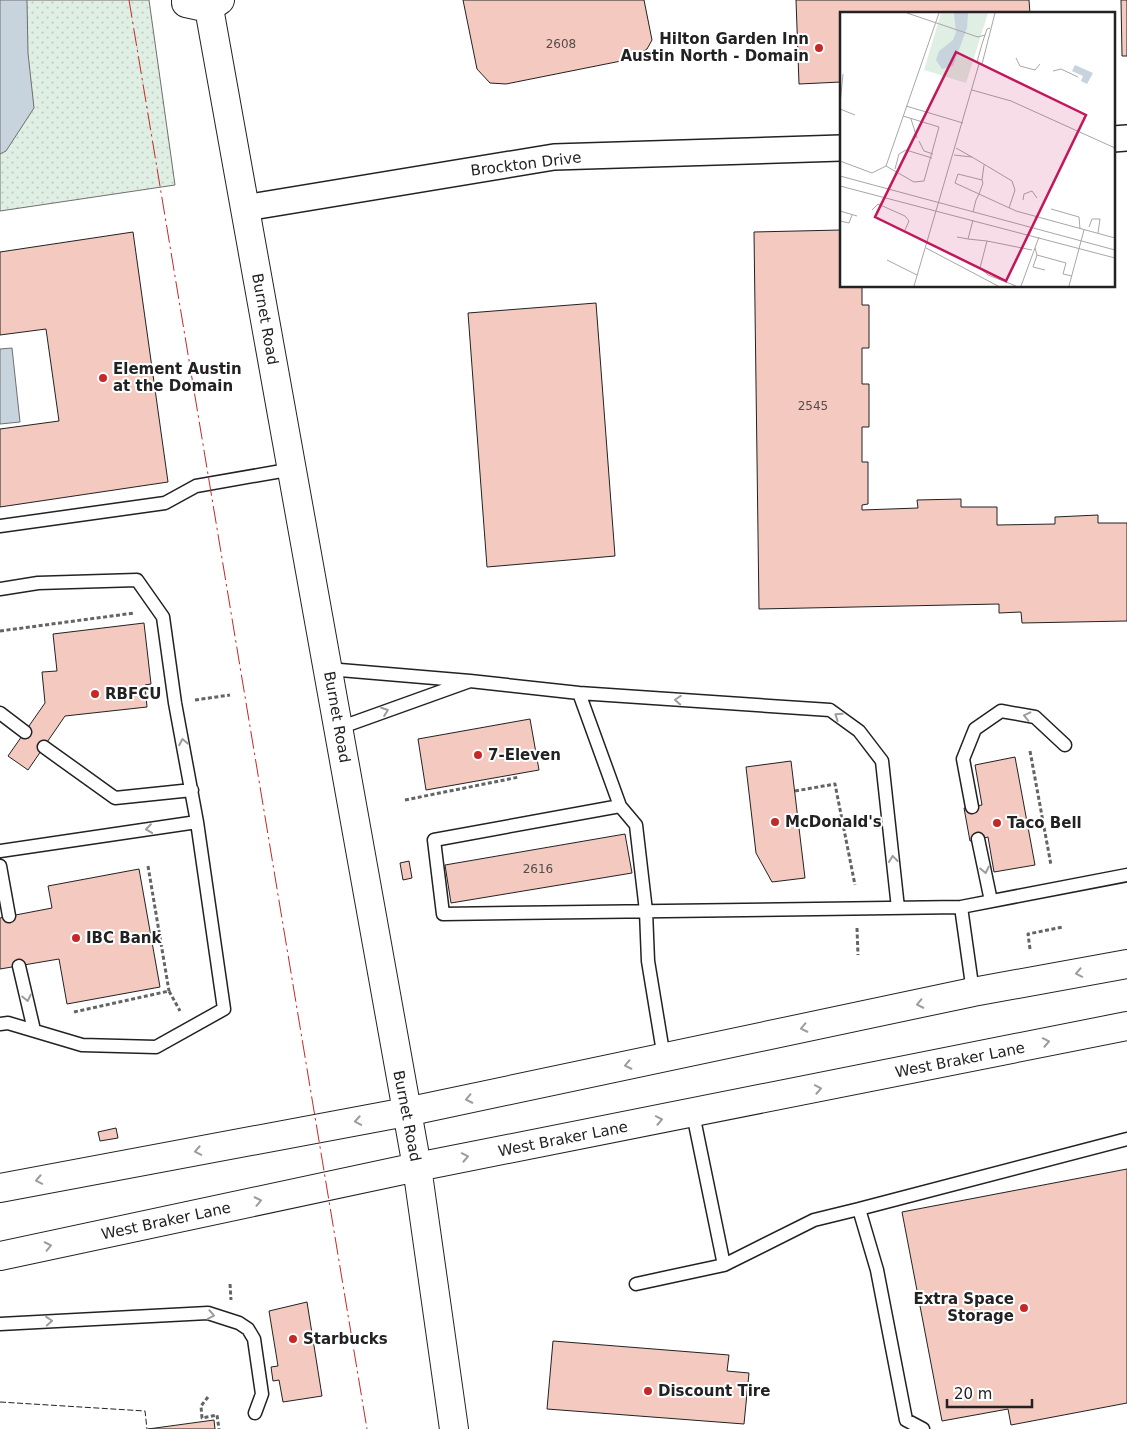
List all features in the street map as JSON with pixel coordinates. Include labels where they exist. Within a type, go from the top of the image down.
[{"type":"main road","name":"Burnet Road","points":[[205,3],[293,469],[417,1167],[454,1429]]},
{"type":"main road","points":[[0,1188],[406,1112],[974,992],[1127,964]]},
{"type":"main road","name":"West Braker Lane","points":[[0,1256],[417,1167],[693,1114],[1127,1026]]},
{"type":"street","points":[[1114,139],[1127,138]]},
{"type":"street","name":"Brockton Drive","points":[[245,208],[554,157],[840,148]]},
{"type":"lane","points":[[0,526],[165,502],[196,486],[293,469]]},
{"type":"lane","points":[[0,589],[38,583],[137,580],[163,617],[175,702],[197,822],[224,1009],[156,1047],[82,1045],[8,1023],[0,1024]]},
{"type":"lane","points":[[328,669],[470,681],[579,693],[830,710],[860,731],[882,761],[898,908]]},
{"type":"lane","points":[[339,728],[470,681]]},
{"type":"lane","points":[[579,693],[620,806],[636,825],[646,911],[648,960],[664,1058]]},
{"type":"lane","points":[[972,807],[963,759],[975,729],[1001,711],[1035,717],[1065,745]]},
{"type":"lane","points":[[0,713],[25,732]]},
{"type":"lane","points":[[44,747],[115,798],[192,790]]},
{"type":"lane","points":[[620,806],[434,840],[443,914],[961,907],[1127,875]]},
{"type":"lane","points":[[0,851],[197,822]]},
{"type":"lane","points":[[978,839],[991,901]]},
{"type":"lane","points":[[0,866],[9,916]]},
{"type":"lane","points":[[961,907],[974,992]]},
{"type":"lane","points":[[20,966],[34,1030]]},
{"type":"lane","points":[[693,1114],[724,1265]]},
{"type":"lane","points":[[636,1284],[724,1265],[814,1220],[1127,1139]]},
{"type":"lane","points":[[859,1209],[877,1270],[906,1420],[923,1429]]},
{"type":"lane","points":[[0,1324],[208,1313],[239,1323],[248,1329],[254,1339],[262,1394],[255,1413]]},
{"type":"path","points":[[0,631],[139,612]]},
{"type":"path","points":[[187,701],[230,695]]},
{"type":"path","points":[[1030,751],[1051,865]]},
{"type":"path","points":[[405,800],[519,777]]},
{"type":"path","points":[[795,791],[835,784],[855,885]]},
{"type":"path","points":[[148,866],[169,991],[182,1013]]},
{"type":"path","points":[[857,920],[858,956]]},
{"type":"path","points":[[1030,949],[1028,934],[1062,927]]},
{"type":"path","points":[[74,1012],[169,991]]},
{"type":"path","points":[[229,1306],[232,1296],[230,1284]]},
{"type":"path","points":[[208,1397],[201,1406],[202,1418],[217,1415],[218,1429]]},
{"type":"green space","points":[[0,0],[149,0],[175,185],[0,211]]},
{"type":"shaded area","points":[[0,0],[27,0],[28,53],[34,108],[6,151],[0,154]]},
{"type":"shaded area","points":[[12,348],[20,422],[0,424],[0,349]]},
{"type":"building","points":[[463,0],[644,0],[652,40],[647,49],[631,59],[506,84],[490,83],[477,69]]},
{"type":"building","name":"Hilton Garden Inn Austin North - Domain","points":[[796,0],[1029,0],[1030,12],[840,12],[840,82],[799,84]]},
{"type":"building","points":[[1121,0],[1127,0],[1127,56],[1122,56]]},
{"type":"building","points":[[840,230],[840,288],[862,288],[862,305],[869,305],[869,348],[862,348],[862,384],[869,384],[869,427],[862,427],[862,462],[868,462],[868,504],[862,505],[862,510],[918,508],[917,500],[961,499],[961,507],[997,507],[997,525],[1055,524],[1055,517],[1098,515],[1098,523],[1127,523],[1127,621],[1022,623],[1021,612],[999,613],[999,604],[759,609],[754,232]]},
{"type":"building","name":"Element Austin at the Domain","points":[[133,232],[168,482],[0,507],[0,429],[59,421],[46,329],[0,335],[0,252]]},
{"type":"building","points":[[596,303],[615,556],[487,567],[468,313]]},
{"type":"building","name":"RBFCU","points":[[144,623],[151,684],[145,685],[147,707],[65,716],[28,770],[8,756],[45,703],[42,672],[57,671],[53,634]]},
{"type":"building","name":"7-Eleven","points":[[530,719],[539,770],[426,790],[418,739]]},
{"type":"building","name":"Taco Bell","points":[[1015,757],[1035,865],[994,872],[988,837],[970,841],[964,808],[982,805],[975,765]]},
{"type":"building","name":"McDonald's","points":[[791,761],[805,878],[772,882],[756,853],[746,767]]},
{"type":"building","points":[[625,834],[632,873],[451,903],[445,865]]},
{"type":"building","points":[[409,861],[412,878],[403,880],[400,863]]},
{"type":"building","name":"IBC Bank","points":[[139,869],[160,987],[67,1004],[59,959],[0,969],[0,918],[52,908],[48,886]]},
{"type":"building","points":[[116,1128],[118,1138],[100,1141],[98,1132]]},
{"type":"building","name":"Extra Space Storage","points":[[1127,1169],[1127,1403],[1011,1425],[1008,1409],[942,1421],[902,1212]]},
{"type":"building","name":"Starbucks","points":[[307,1302],[322,1396],[283,1402],[279,1380],[273,1381],[271,1367],[278,1366],[269,1311]]},
{"type":"building","name":"Discount Tire","points":[[553,1341],[729,1355],[727,1371],[749,1373],[744,1424],[547,1409]]},
{"type":"building","points":[[214,1420],[215,1429],[148,1429]]},
{"type":"fence","points":[[0,1402],[145,1411],[147,1429]]},
{"type":"power","points":[[129,0],[367,1429]]},
{"type":"place","name":"Hilton Garden Inn Austin North - Domain","points":[[819,48]]},
{"type":"place","name":"Element Austin at the Domain","points":[[103,378]]},
{"type":"place","name":"RBFCU","points":[[95,694]]},
{"type":"place","name":"7-Eleven","points":[[478,755]]},
{"type":"place","name":"McDonald's","points":[[775,822]]},
{"type":"place","name":"Taco Bell","points":[[997,823]]},
{"type":"place","name":"IBC Bank","points":[[76,938]]},
{"type":"place","name":"Extra Space Storage","points":[[1024,1308]]},
{"type":"place","name":"Starbucks","points":[[293,1339]]},
{"type":"place","name":"Discount Tire","points":[[648,1391]]}]
